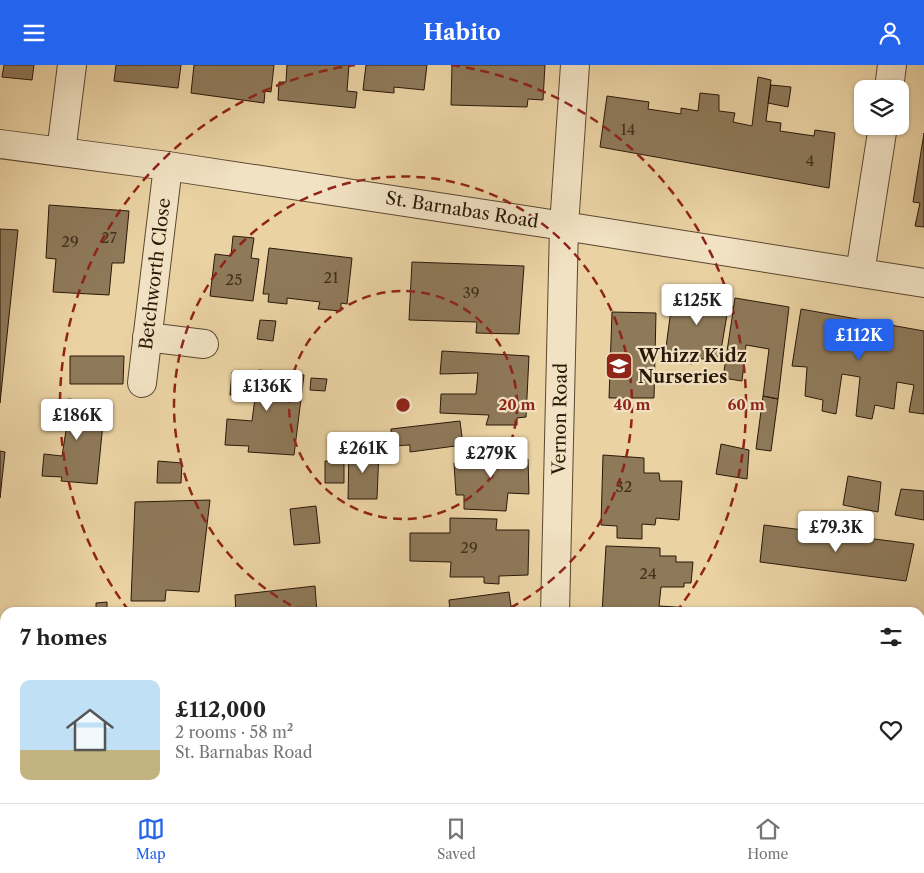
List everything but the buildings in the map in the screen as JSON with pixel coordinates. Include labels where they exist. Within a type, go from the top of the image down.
[{"type":"street","points":[[62,152],[72,65]]},
{"type":"street","name":"Vernon Road","points":[[555,607],[564,226],[575,65]]},
{"type":"street","points":[[890,80],[892,65]]},
{"type":"street","points":[[860,273],[882,135]]},
{"type":"street","name":"St. Barnabas Road","points":[[0,144],[168,165],[924,283]]},
{"type":"street","name":"Betchworth Close","points":[[142,383],[168,165]]},
{"type":"street","points":[[147,337],[204,344]]},
{"type":"place","name":"Whizz Kidz Nurseries","points":[[619,366]]}]
